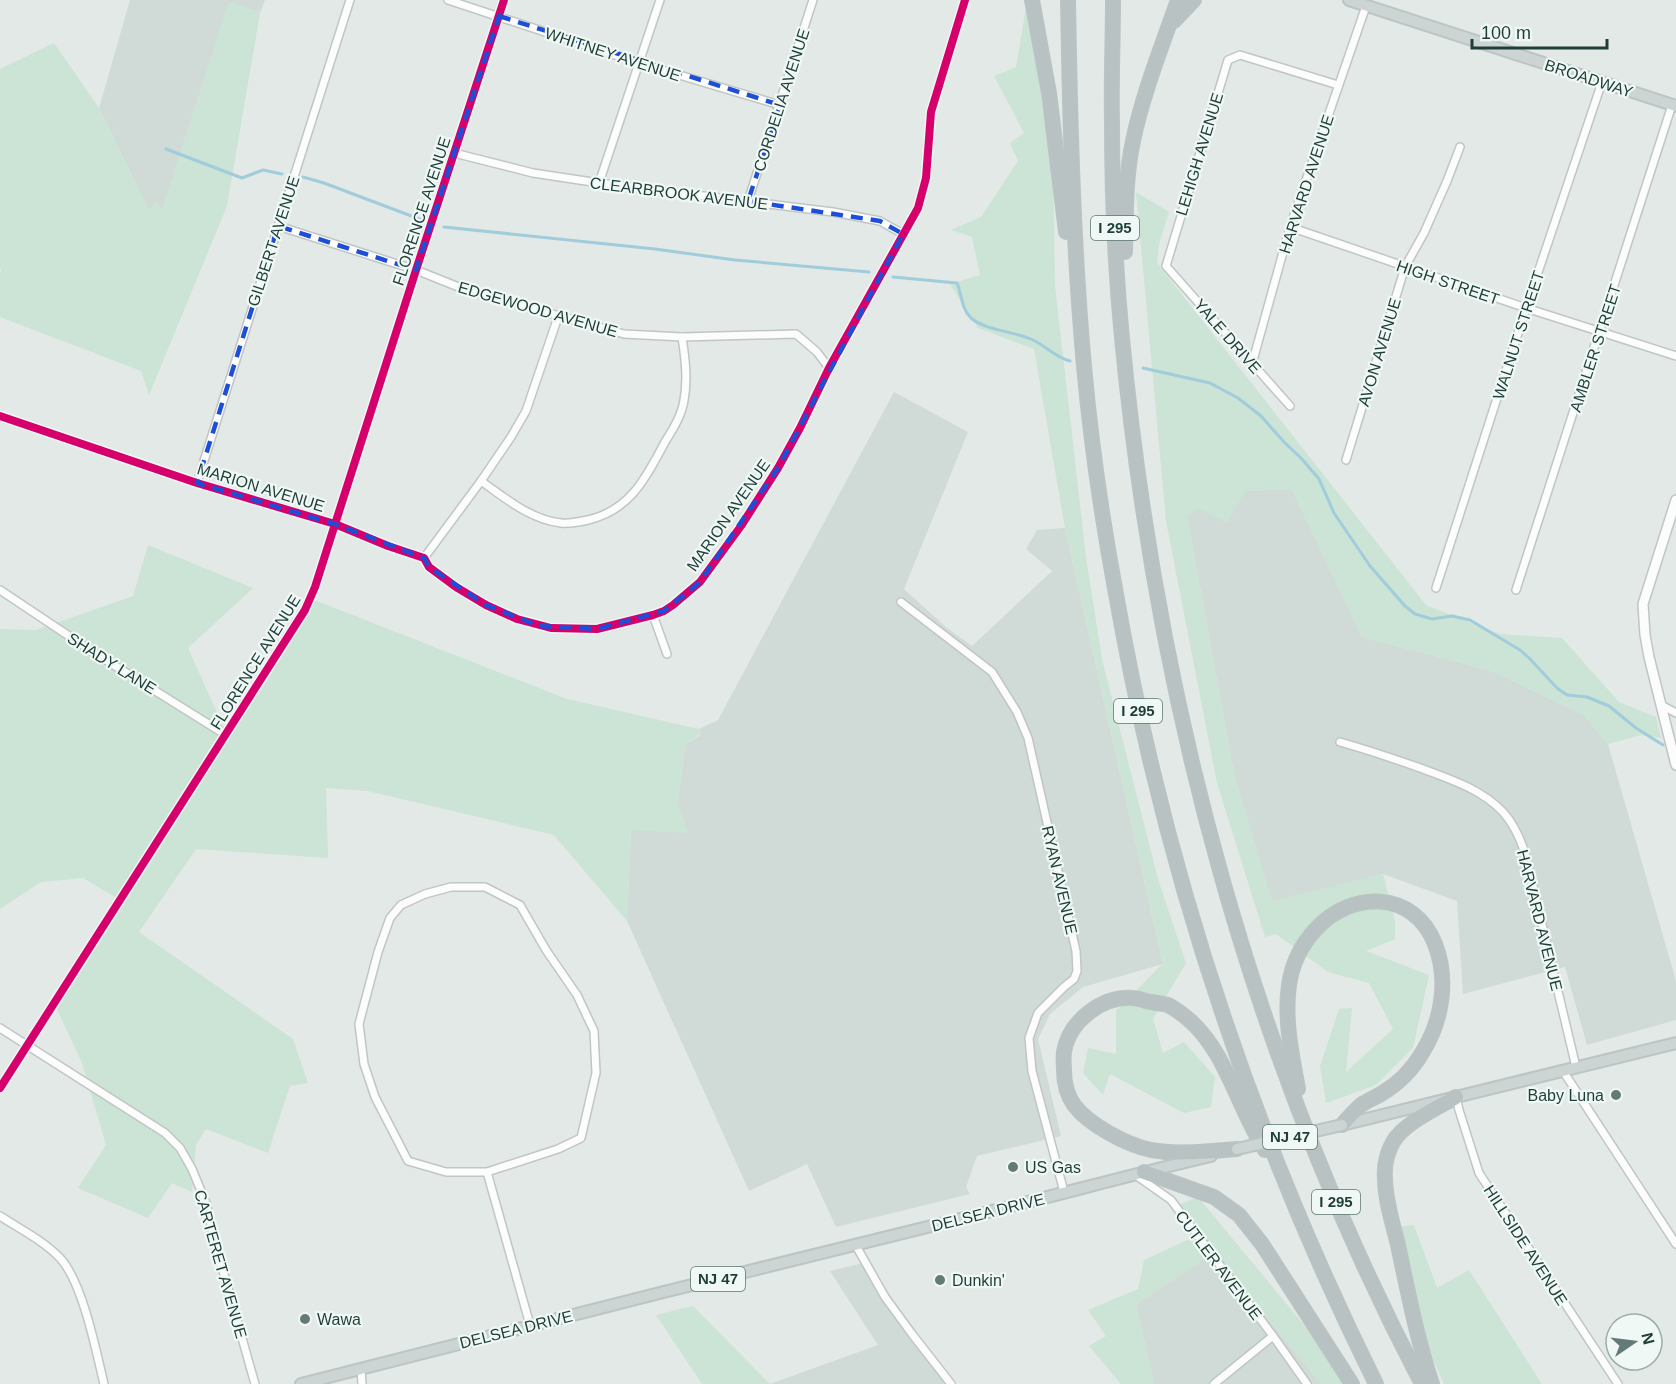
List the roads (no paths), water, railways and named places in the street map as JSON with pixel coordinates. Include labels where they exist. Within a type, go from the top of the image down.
[{"type":"highway","points":[[1032,0],[1049,93],[1084,368]]},
{"type":"highway","name":"I 295","points":[[1068,0],[1072,188],[1084,368],[1097,478],[1112,573],[1125,649],[1148,754],[1174,856],[1207,967],[1250,1093],[1279,1170],[1321,1268],[1376,1384]]},
{"type":"highway","name":"I 295","points":[[1113,0],[1114,204],[1122,335],[1145,531],[1179,711],[1212,841],[1269,1030],[1305,1127],[1346,1226],[1422,1384]]},
{"type":"highway","points":[[1122,335],[1127,188],[1131,151],[1178,0]]},
{"type":"highway","points":[[1167,33],[1179,15],[1194,0]]},
{"type":"highway","points":[[1305,1127],[1288,1033],[1288,994],[1293,967],[1307,939],[1330,915],[1356,903],[1386,902],[1406,910],[1427,928],[1439,958],[1442,996],[1430,1039],[1410,1071],[1383,1094],[1362,1104],[1342,1125]]},
{"type":"highway","points":[[1237,1149],[1182,1153],[1150,1149],[1121,1139],[1083,1115],[1073,1104],[1064,1074],[1064,1053],[1069,1034],[1094,1008],[1107,1002],[1133,998],[1169,1006],[1188,1019],[1205,1036],[1225,1070],[1254,1134],[1279,1170]]},
{"type":"highway","points":[[1432,1384],[1404,1273],[1385,1187],[1384,1172],[1389,1152],[1400,1134],[1409,1125],[1456,1097]]},
{"type":"highway","points":[[1139,1173],[1214,1197],[1233,1209],[1246,1222],[1269,1253],[1352,1384]]},
{"type":"main road","name":"BROADWAY","points":[[1341,0],[1366,6]]},
{"type":"main road","name":"BROADWAY","points":[[1349,0],[1674,106]]},
{"type":"main road","name":"DELSEA DRIVE","points":[[301,1384],[1139,1173],[1676,1043]]},
{"type":"street","name":"GILBERT AVENUE","points":[[197,483],[350,0]]},
{"type":"street","name":"WHITNEY AVENUE","points":[[448,0],[639,63],[780,105]]},
{"type":"street","name":"FLORENCE AVENUE","points":[[0,1088],[305,610],[315,587],[504,0]]},
{"type":"street","points":[[599,183],[660,0]]},
{"type":"street","name":"CORDELIA AVENUE","points":[[747,201],[813,0]]},
{"type":"street","name":"MARION AVENUE","points":[[0,416],[197,483],[335,524],[424,558],[429,567],[476,600],[507,615],[539,626],[562,629],[597,629],[664,611],[700,582],[728,545],[778,468],[829,368],[918,208],[926,178],[931,112],[965,0]]},
{"type":"street","name":"HARVARD AVENUE","points":[[1252,364],[1290,227],[1366,6]]},
{"type":"street","name":"LEHIGH AVENUE","points":[[1166,266],[1227,60],[1240,56],[1245,57],[1338,86]]},
{"type":"street","name":"WALNUT STREET","points":[[1436,588],[1602,82]]},
{"type":"street","name":"AMBLER STREET","points":[[1516,590],[1674,106]]},
{"type":"street","name":"AVON AVENUE","points":[[1346,460],[1405,267],[1448,181],[1460,147]]},
{"type":"street","name":"CLEARBROOK AVENUE","points":[[454,153],[533,173],[833,212],[880,221],[903,234]]},
{"type":"street","name":"EDGEWOOD AVENUE","points":[[278,226],[416,270],[466,290],[624,334],[682,336],[796,334],[817,352],[829,368]]},
{"type":"street","name":"HIGH STREET","points":[[1290,227],[1526,308],[1676,356]]},
{"type":"street","name":"YALE DRIVE","points":[[1166,266],[1290,406]]},
{"type":"street","points":[[424,558],[481,481],[526,411],[558,317]]},
{"type":"street","points":[[481,481],[529,513],[551,521],[574,523],[596,518],[618,508],[634,492],[653,464],[680,413],[684,402],[686,379],[682,336]]},
{"type":"street","points":[[1676,500],[1643,604],[1649,657],[1676,765]]},
{"type":"street","name":"SHADY LANE","points":[[0,590],[93,652],[226,735]]},
{"type":"street","name":"RYAN AVENUE","points":[[901,602],[992,672],[1017,712],[1028,738],[1076,951],[1077,971],[1074,979],[1038,1013],[1029,1038],[1032,1071],[1064,1192]]},
{"type":"street","points":[[653,615],[667,654]]},
{"type":"street","points":[[1661,705],[1676,713]]},
{"type":"street","name":"HARVARD AVENUE","points":[[1340,742],[1467,785],[1503,812],[1518,834],[1525,852],[1576,1066]]},
{"type":"street","points":[[451,887],[485,887],[520,905],[546,950],[578,995],[594,1030],[596,1073],[581,1138],[558,1149],[487,1172],[446,1172],[408,1161],[375,1097],[364,1064],[359,1024],[378,952],[390,918],[401,906],[425,894],[451,887]]},
{"type":"street","name":"CARTERET AVENUE","points":[[0,1028],[165,1133],[180,1148],[192,1169],[206,1203],[255,1384]]},
{"type":"street","points":[[1563,1071],[1676,1244]]},
{"type":"street","name":"HILLSIDE AVENUE","points":[[1456,1097],[1479,1173],[1618,1384]]},
{"type":"street","points":[[487,1172],[530,1325]]},
{"type":"street","name":"CUTLER AVENUE","points":[[1139,1173],[1170,1200],[1307,1384]]},
{"type":"street","points":[[0,1216],[54,1252],[69,1269],[81,1299],[104,1384]]},
{"type":"street","points":[[855,1244],[885,1297],[951,1384]]},
{"type":"street","points":[[1214,1384],[1273,1336]]},
{"type":"street","points":[[361,1368],[362,1384]]},
{"type":"waterway","points":[[166,149],[242,178],[263,170],[282,174]]},
{"type":"waterway","points":[[303,177],[422,220]]},
{"type":"waterway","points":[[444,227],[655,249],[735,260],[869,272]]},
{"type":"waterway","points":[[893,277],[957,283],[965,310],[971,318],[984,326],[1033,340],[1070,361]]},
{"type":"waterway","points":[[1143,368],[1210,383],[1238,398],[1261,416],[1319,479],[1334,513],[1370,566],[1405,606],[1415,614],[1432,619],[1452,616],[1470,620],[1520,650],[1557,688],[1567,695],[1587,697],[1609,706],[1636,728],[1663,745]]},
{"type":"place","name":"Baby Luna","points":[[1616,1095]]},
{"type":"place","name":"US Gas","points":[[1013,1167]]},
{"type":"place","name":"Dunkin'","points":[[940,1280]]},
{"type":"place","name":"Wawa","points":[[305,1319]]}]
